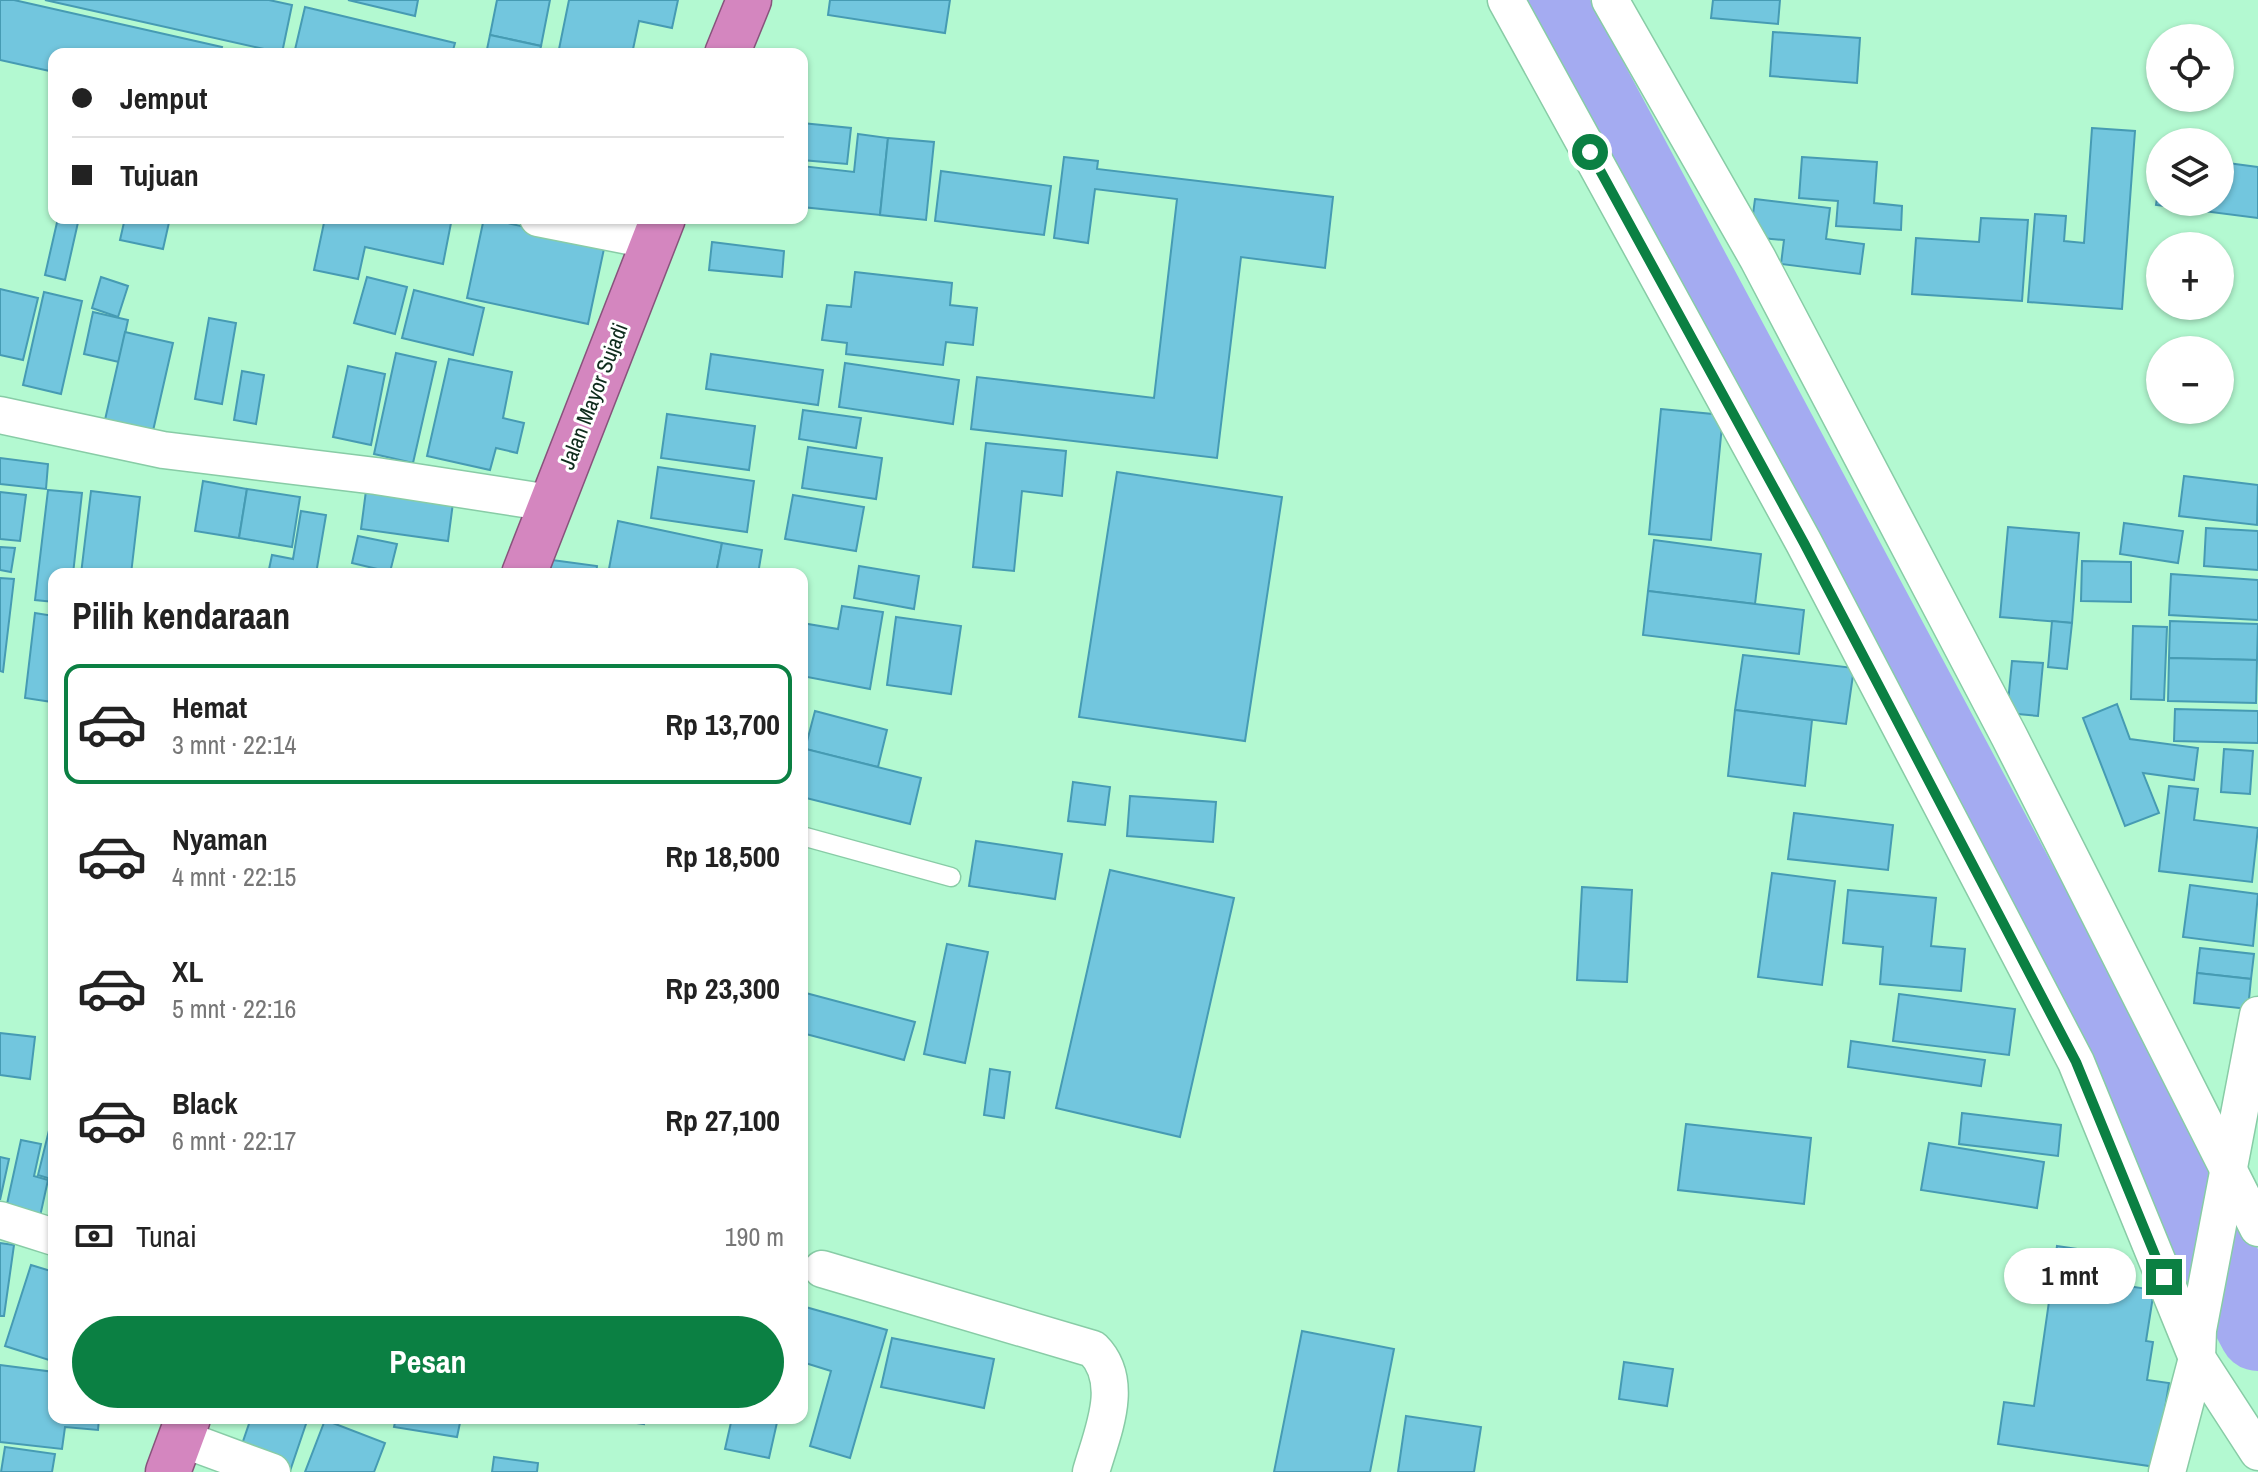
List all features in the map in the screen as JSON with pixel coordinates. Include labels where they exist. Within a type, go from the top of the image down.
[{"type":"highway","points":[[729,48],[749,0]]},
{"type":"highway","name":"Jalan Mayor Sujadi","points":[[526,568],[658,229]]},
{"type":"street","points":[[1506,0],[1804,543],[2076,1062],[2197,1344],[2258,1452]]},
{"type":"street","points":[[1610,0],[1766,273],[2009,736],[2227,1185],[2258,1228]]},
{"type":"street","points":[[603,224],[658,229]]},
{"type":"street","points":[[0,415],[163,450],[376,476],[550,503]]},
{"type":"street","points":[[2167,1472],[2197,1344],[2258,1015]]},
{"type":"street","points":[[0,1220],[48,1235]]},
{"type":"street","points":[[822,1269],[1093,1349],[1106,1362],[1110,1378],[1108,1411],[1091,1472]]},
{"type":"street","points":[[179,1443],[272,1472]]},
{"type":"lane","points":[[808,838],[951,877]]},
{"type":"building","points":[[0,0],[14,0],[222,47],[48,48],[48,71],[0,60]]},
{"type":"building","points":[[45,0],[269,0],[292,5],[283,48],[260,48]]},
{"type":"building","points":[[348,0],[418,0],[415,16]]},
{"type":"building","points":[[497,0],[550,0],[541,46],[490,35]]},
{"type":"building","points":[[569,0],[678,0],[672,28],[639,21],[633,48],[559,48]]},
{"type":"building","points":[[830,0],[950,0],[945,33],[828,15]]},
{"type":"building","points":[[1713,0],[1780,0],[1778,24],[1711,18]]},
{"type":"building","points":[[305,7],[455,43],[454,48],[295,48]]},
{"type":"building","points":[[1773,32],[1860,38],[1857,83],[1770,76]]},
{"type":"building","points":[[490,35],[541,46],[540,48],[487,48]]},
{"type":"building","points":[[808,124],[851,128],[847,164],[808,161]]},
{"type":"building","points":[[2092,128],[2135,131],[2122,309],[2028,302],[2035,214],[2066,216],[2064,241],[2084,243]]},
{"type":"building","points":[[858,134],[888,138],[880,215],[808,208],[808,167],[854,172]]},
{"type":"building","points":[[888,138],[934,142],[926,220],[880,215]]},
{"type":"building","points":[[1064,157],[1098,161],[1097,169],[1333,197],[1325,268],[1241,257],[1217,458],[971,429],[977,377],[1154,398],[1177,199],[1095,189],[1088,243],[1054,238]]},
{"type":"building","points":[[1802,157],[1877,162],[1874,203],[1902,206],[1901,230],[1836,226],[1838,201],[1799,198]]},
{"type":"building","points":[[2234,164],[2258,167],[2258,218],[2234,215]]},
{"type":"building","points":[[941,171],[1051,186],[1044,235],[935,221]]},
{"type":"building","points":[[1755,199],[1830,208],[1826,239],[1864,244],[1860,274],[1781,264],[1784,240],[1750,237]]},
{"type":"building","points":[[1981,218],[2028,220],[2022,301],[1912,294],[1916,238],[1979,242]]},
{"type":"building","points":[[57,224],[78,224],[65,280],[45,275]]},
{"type":"building","points":[[124,224],[169,224],[163,249],[120,240]]},
{"type":"building","points":[[324,224],[451,224],[443,264],[365,247],[358,279],[314,270]]},
{"type":"building","points":[[483,224],[512,224],[605,244],[588,324],[467,298]]},
{"type":"building","points":[[712,242],[784,251],[782,277],[709,270]]},
{"type":"building","points":[[855,272],[952,283],[950,305],[977,308],[973,345],[946,342],[943,365],[846,354],[847,343],[822,340],[827,305],[851,307]]},
{"type":"building","points":[[101,277],[128,286],[118,317],[92,308]]},
{"type":"building","points":[[367,277],[407,287],[395,334],[354,323]]},
{"type":"building","points":[[0,289],[38,298],[23,360],[0,355]]},
{"type":"building","points":[[414,290],[484,308],[473,355],[402,338]]},
{"type":"building","points":[[44,292],[82,301],[61,394],[23,385]]},
{"type":"building","points":[[93,312],[128,320],[119,362],[84,354]]},
{"type":"building","points":[[209,318],[236,323],[222,404],[195,399]]},
{"type":"building","points":[[125,332],[173,343],[150,444],[102,433]]},
{"type":"building","points":[[396,353],[436,362],[413,463],[374,454]]},
{"type":"building","points":[[711,354],[823,370],[818,405],[706,389]]},
{"type":"building","points":[[449,359],[512,372],[503,418],[524,423],[517,453],[496,448],[490,470],[427,456]]},
{"type":"building","points":[[845,363],[959,380],[953,424],[839,407]]},
{"type":"building","points":[[348,366],[385,374],[371,445],[333,437]]},
{"type":"building","points":[[242,371],[264,375],[256,424],[234,420]]},
{"type":"building","points":[[1661,409],[1723,415],[1711,540],[1649,534]]},
{"type":"building","points":[[803,410],[861,418],[856,448],[799,439]]},
{"type":"building","points":[[667,414],[755,426],[749,470],[661,458]]},
{"type":"building","points":[[986,443],[1066,451],[1062,496],[1022,491],[1014,571],[973,567]]},
{"type":"building","points":[[808,447],[882,458],[876,499],[802,488]]},
{"type":"building","points":[[0,458],[48,464],[46,489],[0,484]]},
{"type":"building","points":[[658,467],[754,481],[747,532],[651,518]]},
{"type":"building","points":[[1117,472],[1282,497],[1245,741],[1079,717]]},
{"type":"building","points":[[2184,476],[2258,485],[2257,525],[2179,516]]},
{"type":"building","points":[[203,481],[247,489],[239,538],[195,531]]},
{"type":"building","points":[[367,483],[454,495],[448,541],[361,529]]},
{"type":"building","points":[[247,489],[300,497],[292,547],[239,538]]},
{"type":"building","points":[[48,490],[82,493],[74,568],[48,568],[48,601],[35,600]]},
{"type":"building","points":[[91,491],[140,497],[132,568],[82,568]]},
{"type":"building","points":[[0,492],[26,495],[20,541],[0,539]]},
{"type":"building","points":[[793,495],[864,507],[856,551],[785,539]]},
{"type":"building","points":[[301,511],[326,515],[317,568],[269,568],[272,555],[293,559]]},
{"type":"building","points":[[618,521],[722,543],[717,568],[609,568]]},
{"type":"building","points":[[2124,523],[2183,531],[2178,563],[2120,554]]},
{"type":"building","points":[[2008,527],[2079,533],[2072,623],[2000,617]]},
{"type":"building","points":[[2206,528],[2258,531],[2258,570],[2204,566]]},
{"type":"building","points":[[358,536],[397,544],[391,568],[352,563]]},
{"type":"building","points":[[1654,540],[1761,554],[1755,604],[1648,591]]},
{"type":"building","points":[[722,543],[762,550],[759,568],[717,568]]},
{"type":"building","points":[[0,547],[15,548],[11,572],[0,570]]},
{"type":"building","points":[[552,560],[597,566],[597,568],[551,568]]},
{"type":"building","points":[[2082,561],[2131,562],[2131,602],[2081,601]]},
{"type":"building","points":[[859,566],[919,576],[914,609],[854,598]]},
{"type":"building","points":[[2171,574],[2258,580],[2258,620],[2169,615]]},
{"type":"building","points":[[0,578],[14,579],[3,672],[0,671]]},
{"type":"building","points":[[1648,591],[1804,610],[1799,654],[1643,635]]},
{"type":"building","points":[[842,606],[883,612],[870,689],[808,677],[808,624],[838,629]]},
{"type":"building","points":[[35,613],[48,615],[48,701],[25,698]]},
{"type":"building","points":[[896,617],[961,626],[951,694],[887,685]]},
{"type":"building","points":[[2052,621],[2072,623],[2067,669],[2048,667]]},
{"type":"building","points":[[2170,621],[2258,624],[2257,660],[2169,658]]},
{"type":"building","points":[[2133,626],[2167,627],[2164,700],[2131,699]]},
{"type":"building","points":[[1743,655],[1854,668],[1846,724],[1735,710]]},
{"type":"building","points":[[2169,658],[2257,660],[2256,703],[2168,701]]},
{"type":"building","points":[[2012,661],[2043,663],[2038,716],[2007,713]]},
{"type":"building","points":[[2117,704],[2130,739],[2198,748],[2194,780],[2143,773],[2159,813],[2125,826],[2083,718]]},
{"type":"building","points":[[2175,709],[2258,711],[2258,743],[2174,741]]},
{"type":"building","points":[[1735,710],[1812,720],[1805,786],[1728,776]]},
{"type":"building","points":[[815,711],[887,730],[878,767],[808,750]]},
{"type":"building","points":[[2224,749],[2253,751],[2250,794],[2221,792]]},
{"type":"building","points":[[808,750],[921,778],[910,824],[808,798]]},
{"type":"building","points":[[1073,782],[1110,787],[1105,825],[1068,821]]},
{"type":"building","points":[[2169,786],[2198,789],[2194,820],[2258,828],[2252,882],[2159,871]]},
{"type":"building","points":[[1130,796],[1216,802],[1213,842],[1127,836]]},
{"type":"building","points":[[1794,813],[1893,825],[1888,870],[1788,859]]},
{"type":"building","points":[[976,841],[1062,854],[1055,899],[969,886]]},
{"type":"building","points":[[1110,870],[1234,898],[1180,1137],[1056,1108]]},
{"type":"building","points":[[1772,873],[1835,881],[1822,985],[1758,977]]},
{"type":"building","points":[[2190,885],[2258,894],[2253,946],[2183,937]]},
{"type":"building","points":[[1582,887],[1632,890],[1627,982],[1577,980]]},
{"type":"building","points":[[1848,890],[1936,898],[1931,946],[1965,949],[1961,991],[1880,984],[1883,947],[1843,943]]},
{"type":"building","points":[[947,944],[988,952],[965,1063],[924,1054]]},
{"type":"building","points":[[2200,948],[2254,954],[2251,979],[2197,973]]},
{"type":"building","points":[[2197,973],[2251,979],[2248,1009],[2194,1003]]},
{"type":"building","points":[[808,994],[915,1022],[904,1060],[808,1035]]},
{"type":"building","points":[[1899,994],[2015,1009],[2009,1055],[1893,1041]]},
{"type":"building","points":[[0,1033],[35,1037],[30,1079],[0,1075]]},
{"type":"building","points":[[1851,1041],[1985,1060],[1981,1086],[1848,1067]]},
{"type":"building","points":[[990,1069],[1010,1072],[1004,1118],[984,1115]]},
{"type":"building","points":[[1962,1113],[2061,1125],[2058,1156],[1959,1144]]},
{"type":"building","points":[[1686,1124],[1811,1138],[1804,1204],[1678,1190]]},
{"type":"building","points":[[48,1134],[48,1178],[38,1175]]},
{"type":"building","points":[[21,1140],[41,1144],[34,1176],[48,1180],[39,1221],[5,1213]]},
{"type":"building","points":[[1929,1143],[2044,1162],[2037,1208],[1921,1190]]},
{"type":"building","points":[[0,1157],[9,1159],[0,1200]]},
{"type":"building","points":[[0,1243],[14,1245],[4,1316],[0,1316]]},
{"type":"building","points":[[2057,1246],[2112,1254],[2108,1283],[2154,1290],[2146,1341],[2153,1342],[2147,1380],[2169,1383],[2156,1467],[1998,1444],[2004,1402],[2034,1406]]},
{"type":"building","points":[[31,1265],[48,1270],[48,1360],[5,1346]]},
{"type":"building","points":[[808,1308],[887,1330],[850,1458],[810,1446],[831,1371],[808,1364]]},
{"type":"building","points":[[1302,1331],[1394,1349],[1370,1472],[1274,1472]]},
{"type":"building","points":[[892,1338],[994,1359],[984,1408],[881,1387]]},
{"type":"building","points":[[1624,1362],[1673,1369],[1667,1406],[1619,1399]]},
{"type":"building","points":[[0,1365],[48,1371],[48,1424],[98,1424],[98,1430],[65,1427],[62,1449],[0,1442]]},
{"type":"building","points":[[1406,1416],[1481,1427],[1474,1472],[1398,1472]]},
{"type":"building","points":[[249,1424],[306,1424],[290,1471],[239,1453]]},
{"type":"building","points":[[323,1424],[335,1424],[385,1443],[374,1472],[305,1472]]},
{"type":"building","points":[[395,1424],[460,1424],[457,1437],[394,1427]]},
{"type":"building","points":[[731,1424],[777,1424],[769,1458],[725,1449]]},
{"type":"building","points":[[5,1447],[55,1454],[52,1472],[1,1472]]},
{"type":"building","points":[[494,1457],[538,1463],[537,1472],[492,1472]]},
{"type":"waterway","points":[[1546,0],[2258,1332]]},
{"type":"route","points":[[1590,152],[1804,543],[2076,1062],[2164,1277]]}]
